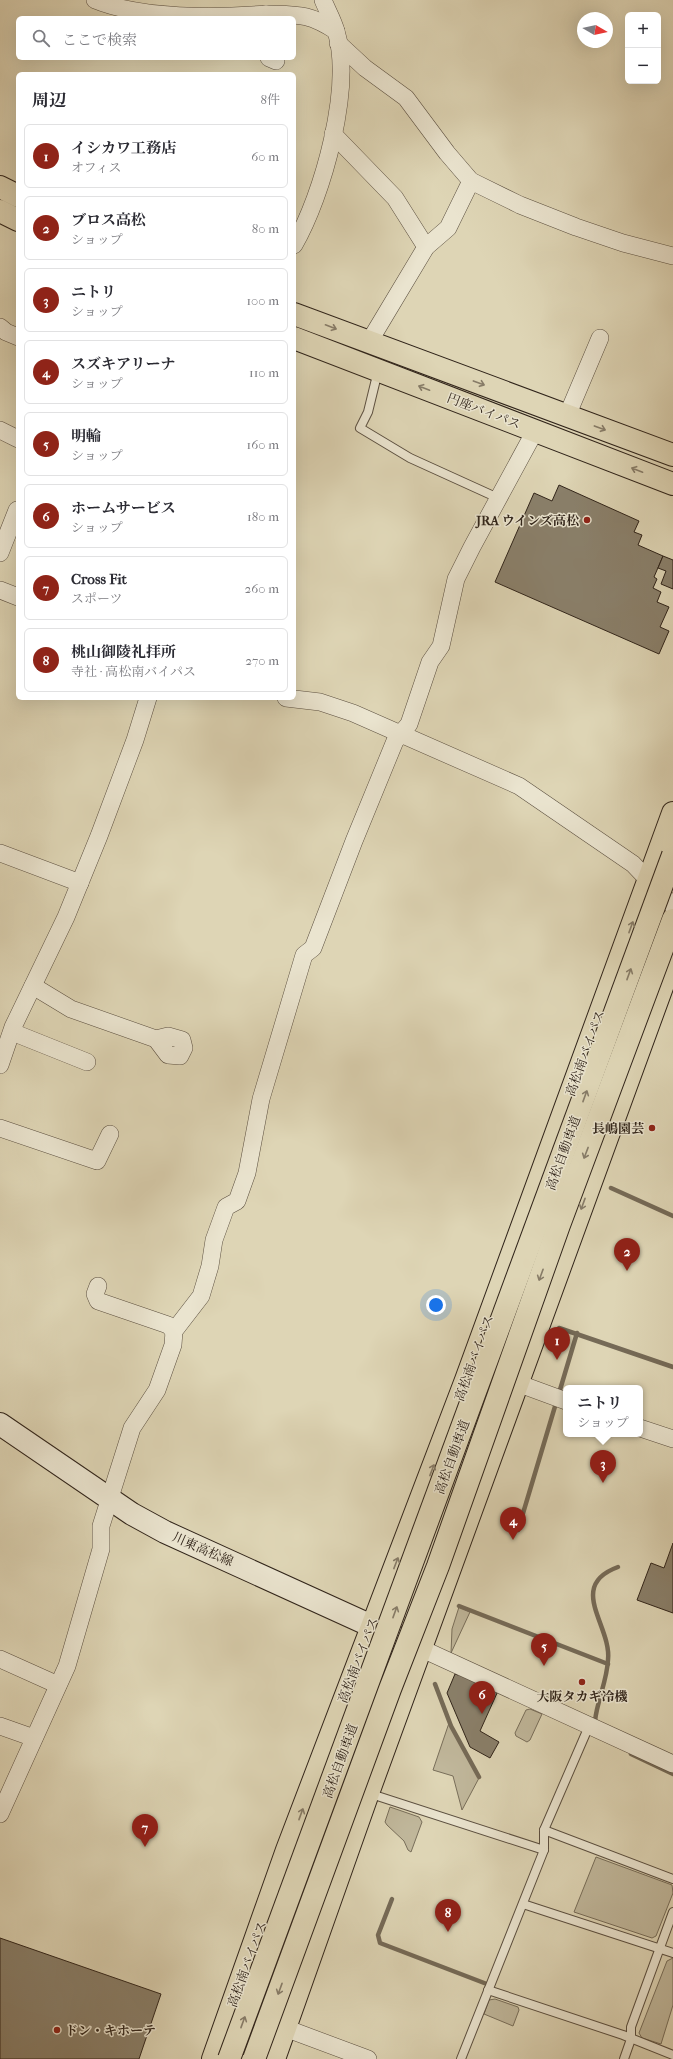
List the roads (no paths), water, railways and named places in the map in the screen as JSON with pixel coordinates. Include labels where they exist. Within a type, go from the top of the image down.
[{"type":"highway","points":[[0,188],[16,195]]},
{"type":"highway","points":[[0,211],[16,219]]},
{"type":"highway","name":"円座バイパス","points":[[296,315],[673,455]]},
{"type":"highway","name":"円座バイパス","points":[[296,339],[673,484]]},
{"type":"highway","name":"高松南バイパス","points":[[214,2059],[287,1850],[466,1380],[673,813]]},
{"type":"highway","name":"高松自動車道","points":[[229,2059],[673,855]]},
{"type":"highway","name":"高松自動車道","points":[[254,2059],[387,1697],[438,1566],[559,1226],[673,920]]},
{"type":"highway","points":[[274,2059],[420,1648],[673,957]]},
{"type":"highway","points":[[265,1951],[366,1680],[372,1625]]},
{"type":"highway","points":[[293,1961],[393,1690],[420,1648]]},
{"type":"main road","name":"川東高松線","points":[[0,1424],[132,1514],[165,1532],[420,1648]]},
{"type":"street","points":[[95,0],[112,7],[194,16]]},
{"type":"street","points":[[296,240],[317,192],[330,153],[341,82],[337,37],[323,0]]},
{"type":"street","points":[[266,16],[304,16],[319,19],[365,68],[406,98],[447,153],[471,181],[520,205],[576,227],[623,243],[673,256]]},
{"type":"street","points":[[333,134],[395,198],[426,247]]},
{"type":"street","points":[[369,342],[426,247],[448,228],[471,181]]},
{"type":"street","points":[[567,416],[600,338]]},
{"type":"street","points":[[0,430],[16,438]]},
{"type":"street","points":[[0,1814],[67,1666],[101,1549],[101,1526],[132,1428],[157,1390],[173,1345],[174,1331],[201,1296],[210,1266],[214,1240],[226,1207],[237,1201],[244,1180],[261,1099],[304,955],[313,948],[389,755],[395,741],[409,724],[430,662],[441,646],[456,579],[535,431]]},
{"type":"street","points":[[0,553],[16,513]]},
{"type":"street","points":[[0,590],[16,596]]},
{"type":"street","points":[[296,699],[320,702],[353,713],[519,786],[609,846],[633,864],[673,906]]},
{"type":"street","points":[[0,1065],[12,1032],[80,883],[135,740],[147,700]]},
{"type":"street","points":[[0,853],[80,883]]},
{"type":"street","points":[[33,986],[71,1009],[156,1039]]},
{"type":"street","points":[[12,1032],[86,1062]]},
{"type":"street","points":[[0,1128],[97,1161],[110,1134]]},
{"type":"street","points":[[98,1286],[96,1294],[98,1301],[168,1325],[174,1331]]},
{"type":"street","points":[[517,1383],[563,1400]]},
{"type":"street","points":[[643,1429],[673,1440]]},
{"type":"street","points":[[420,1648],[673,1764]]},
{"type":"street","points":[[0,1659],[58,1685]]},
{"type":"street","points":[[0,1726],[34,1738]]},
{"type":"street","points":[[285,2028],[368,2059]]},
{"type":"lane","points":[[378,370],[368,412],[360,428],[410,458],[498,498]]},
{"type":"lane","points":[[461,2059],[544,1850],[544,1830],[589,1726]]},
{"type":"lane","points":[[368,1793],[544,1850]]},
{"type":"lane","points":[[544,1830],[673,1879]]},
{"type":"lane","points":[[523,1904],[673,1953]]},
{"type":"lane","points":[[624,2059],[631,2039],[631,2027],[673,1912]]},
{"type":"lane","points":[[488,1990],[673,2055]]},
{"type":"waterway","points":[[611,1188],[673,1216]]},
{"type":"waterway","points":[[559,1328],[673,1367]]},
{"type":"waterway","points":[[518,1530],[577,1333]]},
{"type":"waterway","points":[[595,1721],[606,1676],[608,1660],[604,1634],[595,1608],[593,1596],[595,1585],[603,1575],[618,1567]]},
{"type":"waterway","points":[[459,1606],[608,1664]]},
{"type":"waterway","points":[[435,1684],[451,1726],[479,1777]]},
{"type":"waterway","points":[[631,1754],[673,1774]]},
{"type":"waterway","points":[[392,1899],[378,1935],[380,1943],[492,1986]]},
{"type":"place","name":"JRA ウインズ高松","points":[[587,520]]},
{"type":"place","name":"長嶋園芸","points":[[652,1128]]},
{"type":"place","name":"ブロス高松","points":[[627,1271]]},
{"type":"place","name":"イシカワ工務店","points":[[557,1360]]},
{"type":"place","name":"ニトリ","points":[[603,1483]]},
{"type":"place","name":"スズキアリーナ","points":[[513,1540]]},
{"type":"place","name":"明輪","points":[[544,1666]]},
{"type":"place","name":"大阪タカギ冷機","points":[[582,1682]]},
{"type":"place","name":"ホームサービス","points":[[482,1714]]},
{"type":"place","name":"Cross Fit","points":[[145,1847]]},
{"type":"place","name":"桃山御陵礼拝所","points":[[448,1932]]},
{"type":"place","name":"ドン・キホーテ","points":[[57,2030]]}]
